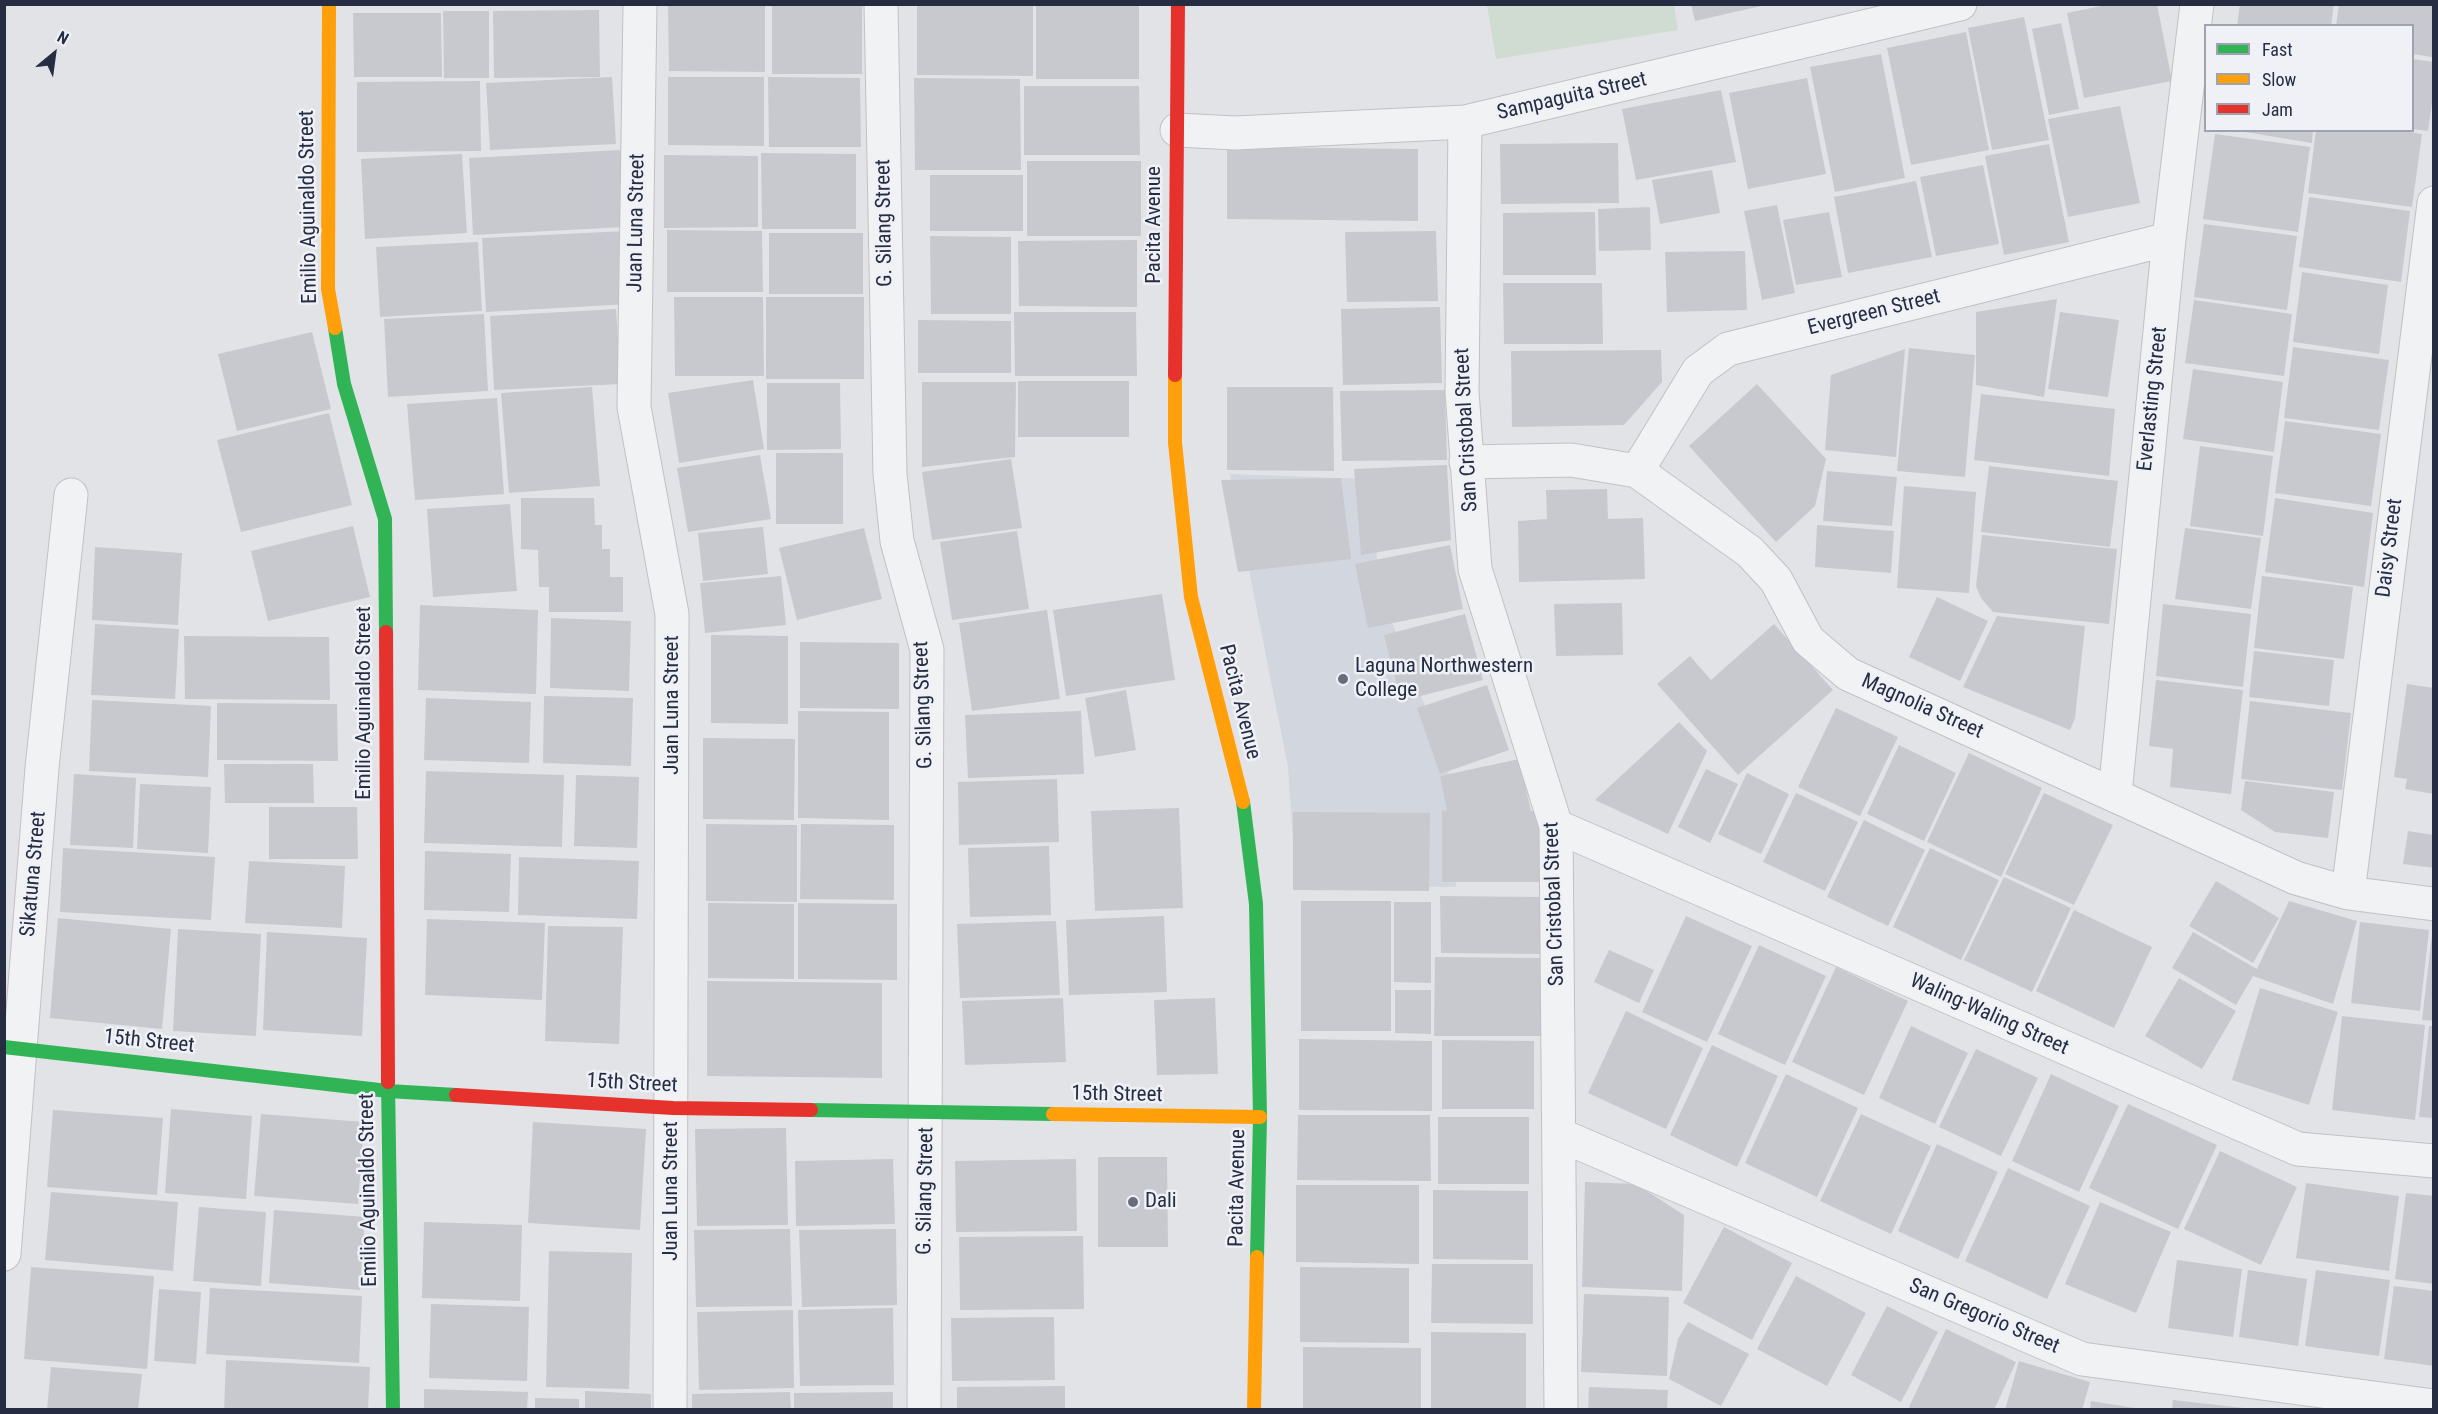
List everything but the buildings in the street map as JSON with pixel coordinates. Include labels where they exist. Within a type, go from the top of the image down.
[{"type":"street","name":"Emilio Aguinaldo Street","points":[[329,4],[328,289],[344,384],[385,519],[388,1090],[393,1410]]},
{"type":"street","name":"Juan Luna Street","points":[[640,4],[634,407],[672,614],[673,1108],[670,1410]]},
{"type":"street","name":"G. Silang Street","points":[[881,4],[890,474],[897,541],[927,650],[927,1113],[924,1410]]},
{"type":"street","name":"Pacita Avenue","points":[[1178,4],[1175,443],[1191,597],[1245,808],[1256,904],[1260,1117],[1254,1410]]},
{"type":"street","name":"Sampaguita Street","points":[[1177,130],[1235,133],[1465,122],[1960,4]]},
{"type":"street","name":"Everlasting Street","points":[[2115,794],[2169,239],[2197,4]]},
{"type":"street","name":"San Cristobal Street","points":[[1465,122],[1462,392],[1475,569],[1556,826],[1561,1410]]},
{"type":"street","name":"Daisy Street","points":[[2348,893],[2420,416],[2433,203]]},
{"type":"street","name":"Evergreen Street","points":[[1637,471],[1698,371],[1728,350],[2169,239]]},
{"type":"street","name":"Magnolia Street","points":[[1466,462],[1571,460],[1637,471],[1750,552],[1776,580],[1808,640],[1848,674],[2296,878],[2348,893],[2433,904]]},
{"type":"street","name":"Sikatuna Street","points":[[4,1254],[12,1048],[71,495]]},
{"type":"street","name":"Waling-Waling Street","points":[[1556,826],[2298,1149],[2433,1161]]},
{"type":"street","name":"15th Street","points":[[12,1048],[388,1090],[673,1108],[1260,1117]]},
{"type":"street","name":"San Gregorio Street","points":[[1560,1135],[2082,1359],[2433,1406]]},
{"type":"shaded area","points":[[1487,5],[1674,5],[1678,30],[1496,59]]},
{"type":"shaded area","name":"Laguna Northwestern College","points":[[1230,474],[1368,479],[1381,594],[1448,765],[1456,887],[1296,885],[1288,767]]},
{"type":"traffic: fast","points":[[335,328],[344,384],[385,519],[386,632]]},
{"type":"traffic: fast","points":[[1243,802],[1256,904],[1260,1117],[1257,1257]]},
{"type":"traffic: fast","points":[[4,1047],[388,1091],[456,1095]]},
{"type":"traffic: fast","points":[[388,1082],[393,1410]]},
{"type":"traffic: fast","points":[[811,1110],[1053,1114]]},
{"type":"traffic: slow","points":[[329,4],[328,289],[335,328]]},
{"type":"traffic: slow","points":[[1175,375],[1175,443],[1191,597],[1243,802]]},
{"type":"traffic: slow","points":[[1053,1114],[1260,1117]]},
{"type":"traffic: slow","points":[[1254,1410],[1257,1257]]},
{"type":"traffic: jam","points":[[1175,375],[1178,4]]},
{"type":"traffic: jam","points":[[386,632],[388,1082]]},
{"type":"traffic: jam","points":[[456,1095],[673,1108],[811,1110]]},
{"type":"place","name":"Laguna Northwestern College","points":[[1343,679]]},
{"type":"place","name":"Dali","points":[[1133,1202]]}]
